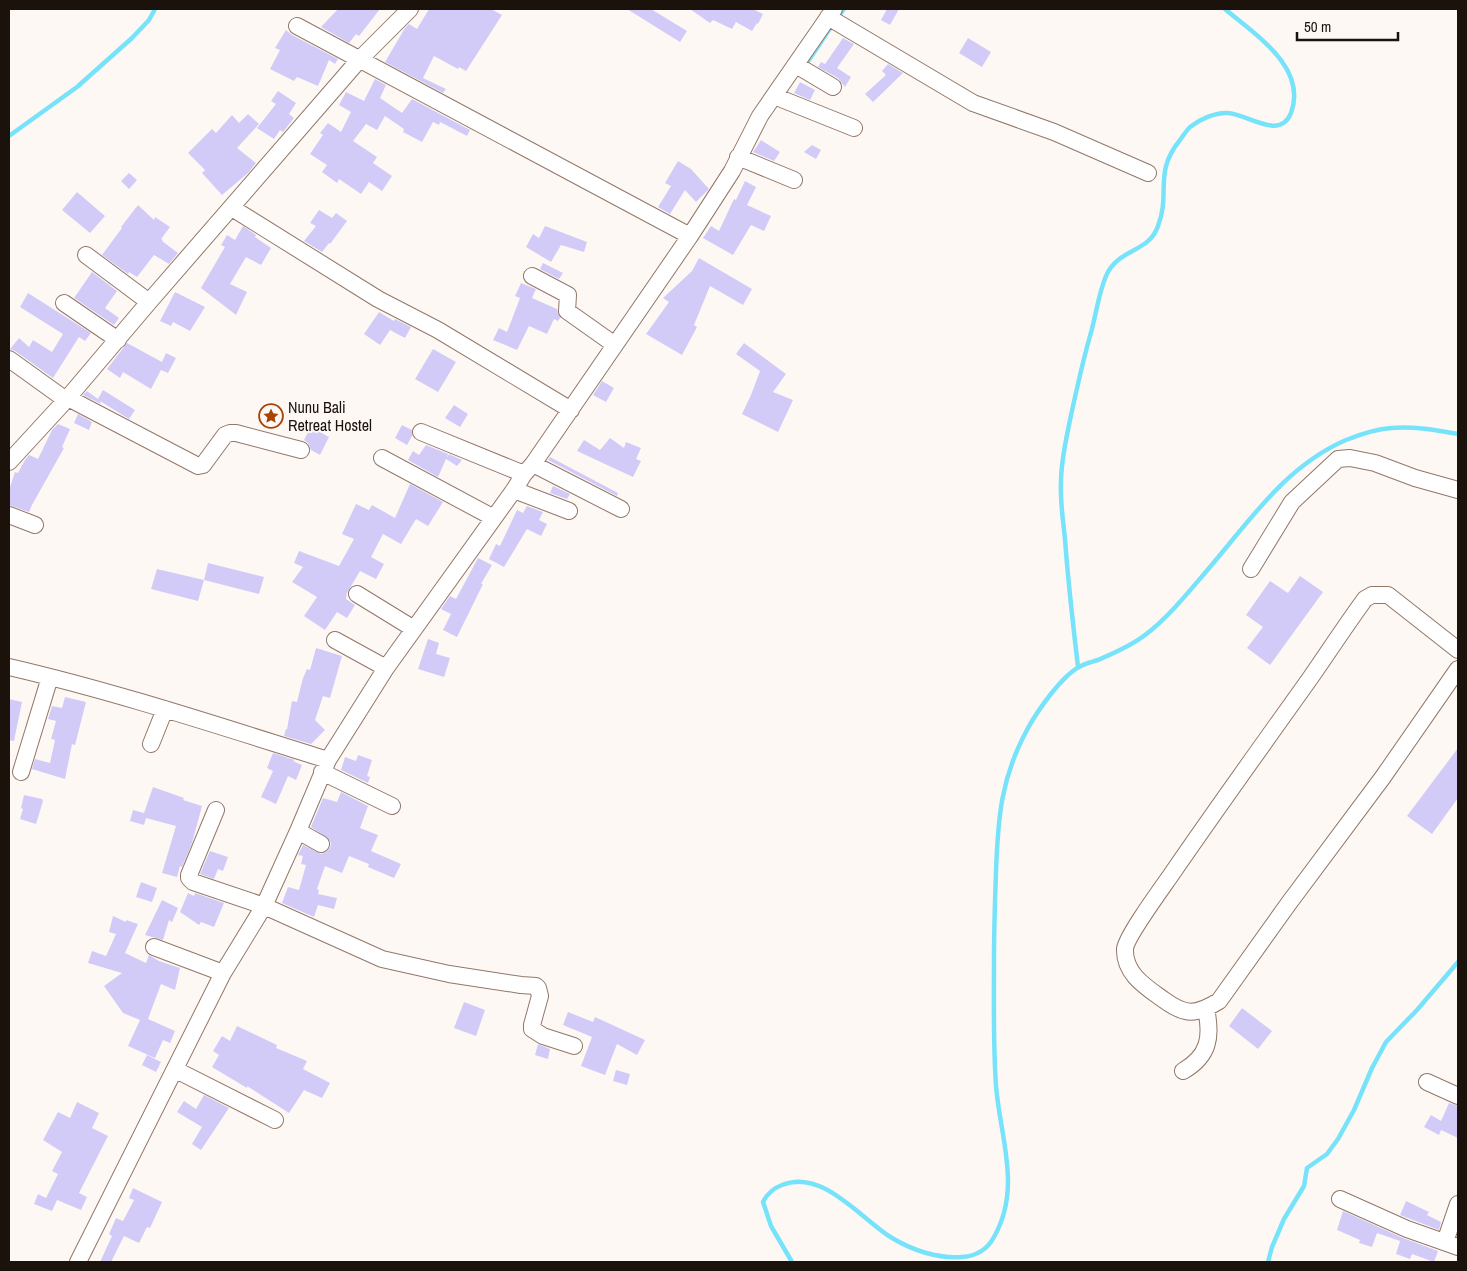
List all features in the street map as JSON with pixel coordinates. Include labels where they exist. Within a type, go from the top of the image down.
[{"type":"street","points":[[9,462],[67,399],[149,302],[365,63],[410,9]]},
{"type":"street","points":[[78,1262],[223,973],[264,906],[325,766],[386,668],[514,490],[690,236],[732,170],[760,116],[831,13],[973,103],[1054,132],[1148,173]]},
{"type":"street","points":[[297,26],[690,236]]},
{"type":"street","points":[[796,65],[833,87]]},
{"type":"street","points":[[774,96],[854,128]]},
{"type":"street","points":[[738,157],[794,180]]},
{"type":"street","points":[[233,209],[378,299],[438,330],[570,410]]},
{"type":"street","points":[[86,255],[149,302]]},
{"type":"street","points":[[532,276],[568,295],[567,311],[615,345]]},
{"type":"street","points":[[64,303],[118,340]]},
{"type":"street","points":[[9,359],[67,399],[198,466],[203,465],[225,435],[230,433],[301,450]]},
{"type":"street","points":[[421,432],[528,469],[621,509]]},
{"type":"street","points":[[382,458],[494,518]]},
{"type":"street","points":[[1251,569],[1292,502],[1338,460],[1350,458],[1375,463],[1415,478],[1458,490]]},
{"type":"street","points":[[514,490],[569,511]]},
{"type":"street","points":[[9,515],[35,525]]},
{"type":"street","points":[[357,594],[414,629]]},
{"type":"street","points":[[1458,650],[1388,595],[1372,595],[1365,599],[1144,914],[1125,946],[1126,959],[1130,971],[1145,986],[1178,1010],[1192,1012],[1206,1009],[1219,1001],[1383,777],[1458,669]]},
{"type":"street","points":[[335,640],[386,668]]},
{"type":"street","points":[[9,667],[165,709],[325,766],[392,806]]},
{"type":"street","points":[[21,772],[50,677]]},
{"type":"street","points":[[152,744],[165,709]]},
{"type":"street","points":[[216,810],[189,875],[193,882],[264,906],[382,959],[449,974],[536,986],[540,996],[532,1029],[543,1036],[574,1046]]},
{"type":"street","points":[[298,831],[321,844]]},
{"type":"street","points":[[154,947],[223,973]]},
{"type":"street","points":[[1183,1071],[1196,1063],[1204,1051],[1210,1024],[1206,1009]]},
{"type":"street","points":[[176,1070],[275,1120]]},
{"type":"street","points":[[1427,1082],[1458,1096]]},
{"type":"street","points":[[1340,1199],[1407,1229],[1452,1244],[1458,1204]]},
{"type":"building","points":[[338,9],[380,9],[359,36],[356,34],[349,43],[321,27]]},
{"type":"building","points":[[429,9],[491,9],[502,15],[466,71],[459,67],[458,69],[434,56],[423,78],[446,89],[443,93],[385,62],[405,28],[409,24],[417,29]]},
{"type":"building","points":[[627,9],[651,9],[687,31],[680,42]]},
{"type":"building","points":[[690,9],[753,9],[763,14],[752,31],[736,22],[732,29],[713,20],[710,23]]},
{"type":"building","points":[[887,9],[899,9],[890,25],[881,20]]},
{"type":"building","points":[[286,30],[338,59],[335,64],[329,60],[318,86],[297,77],[294,81],[270,69],[280,50],[275,48]]},
{"type":"building","points":[[843,38],[854,44],[837,68],[851,77],[845,87],[838,78],[818,67],[821,62],[825,64]]},
{"type":"building","points":[[968,38],[991,52],[982,67],[959,53]]},
{"type":"building","points":[[888,64],[903,73],[873,102],[865,94],[886,75],[882,71]]},
{"type":"building","points":[[375,79],[386,85],[380,98],[402,113],[412,99],[470,130],[467,136],[440,122],[439,125],[433,122],[422,142],[403,132],[404,129],[385,116],[377,130],[366,124],[353,141],[377,157],[373,163],[392,176],[382,191],[369,182],[361,194],[339,179],[337,183],[322,172],[327,165],[310,154],[323,135],[320,133],[328,123],[341,132],[351,112],[339,105],[346,92],[364,101]]},
{"type":"building","points":[[800,82],[815,90],[810,100],[794,93]]},
{"type":"building","points":[[278,91],[296,103],[289,114],[294,118],[283,132],[280,130],[274,139],[257,128],[276,104],[271,101]]},
{"type":"building","points":[[248,114],[259,124],[237,148],[256,163],[248,173],[222,195],[202,173],[205,170],[188,153],[212,129],[216,133],[232,115],[239,123]]},
{"type":"building","points":[[761,140],[780,152],[774,161],[753,152]]},
{"type":"building","points":[[812,145],[821,150],[816,159],[804,152]]},
{"type":"building","points":[[678,161],[691,169],[709,189],[696,202],[685,190],[670,214],[658,207],[671,186],[665,183]]},
{"type":"building","points":[[129,173],[137,180],[129,189],[121,181]]},
{"type":"building","points":[[745,181],[756,187],[747,205],[771,216],[764,231],[751,225],[733,255],[703,238],[711,226],[719,231]]},
{"type":"building","points":[[77,192],[105,216],[90,233],[62,210]]},
{"type":"building","points":[[138,205],[154,220],[155,217],[170,227],[161,239],[178,253],[169,264],[154,255],[137,277],[129,272],[128,274],[102,255]]},
{"type":"building","points":[[319,210],[332,218],[336,213],[347,221],[322,252],[304,241],[316,226],[310,223]]},
{"type":"building","points":[[243,226],[271,248],[261,265],[246,257],[230,284],[247,292],[236,315],[201,288],[225,247],[221,245],[227,235],[235,240]]},
{"type":"building","points":[[545,226],[587,242],[584,252],[561,245],[551,262],[526,247],[533,234],[539,238]]},
{"type":"building","points":[[699,258],[752,289],[743,305],[710,286],[694,325],[697,327],[682,355],[646,334],[669,302],[663,298],[692,271]]},
{"type":"building","points":[[543,263],[563,273],[559,279],[540,269]]},
{"type":"building","points":[[92,272],[117,291],[105,308],[119,318],[114,325],[74,298]]},
{"type":"building","points":[[521,283],[536,289],[532,298],[557,309],[560,318],[558,321],[554,319],[547,334],[529,326],[517,350],[493,340],[499,328],[507,332],[520,298],[515,296]]},
{"type":"building","points":[[175,292],[205,307],[190,331],[173,322],[171,326],[160,321]]},
{"type":"building","points":[[28,293],[91,333],[85,341],[79,337],[53,378],[10,349],[19,338],[29,347],[33,340],[52,352],[63,334],[20,307]]},
{"type":"building","points":[[379,312],[394,321],[395,319],[411,327],[405,338],[390,330],[380,345],[364,334]]},
{"type":"building","points":[[127,343],[162,362],[166,353],[176,358],[168,373],[161,370],[151,389],[123,372],[120,378],[107,369]]},
{"type":"building","points":[[744,343],[786,374],[773,392],[793,400],[778,432],[742,414],[760,371],[736,354]]},
{"type":"building","points":[[433,349],[456,362],[438,392],[415,379]]},
{"type":"building","points":[[602,381],[614,388],[606,402],[593,395]]},
{"type":"building","points":[[103,390],[135,410],[129,419],[100,401],[101,404],[83,395],[87,391],[98,399]]},
{"type":"building","points":[[454,405],[468,414],[460,427],[445,418]]},
{"type":"building","points":[[78,414],[92,422],[89,430],[74,423]]},
{"type":"building","points":[[58,424],[70,429],[62,447],[64,448],[29,512],[9,505],[9,490],[15,472],[18,473],[29,455],[38,459],[52,430]]},
{"type":"building","points":[[402,425],[412,430],[412,436],[407,445],[395,438]]},
{"type":"building","points":[[311,427],[329,437],[320,455],[311,450],[308,443],[304,440]]},
{"type":"building","points":[[610,438],[624,448],[626,442],[641,448],[636,459],[641,461],[633,477],[577,451],[584,440],[600,450]]},
{"type":"building","points":[[426,445],[448,454],[447,458],[449,454],[462,460],[457,466],[446,459],[438,477],[408,460],[413,451],[419,455]]},
{"type":"building","points":[[550,457],[618,493],[617,496],[548,460]]},
{"type":"building","points":[[410,484],[443,502],[428,526],[416,519],[401,544],[383,534],[371,557],[384,564],[376,579],[360,571],[347,593],[346,599],[355,605],[347,618],[337,612],[325,630],[304,616],[317,597],[292,582],[303,567],[294,563],[299,551],[339,566],[354,539],[342,534],[356,504],[369,510],[372,505],[395,518]]},
{"type":"building","points":[[553,486],[570,494],[567,499],[550,493]]},
{"type":"building","points":[[527,506],[543,512],[539,520],[547,524],[541,536],[527,529],[504,567],[489,559],[496,544],[500,546],[517,510],[523,513]]},
{"type":"building","points":[[478,558],[492,565],[481,584],[483,584],[457,637],[443,630],[451,614],[441,609],[450,596],[456,599]]},
{"type":"building","points":[[208,563],[264,577],[259,594],[204,580]]},
{"type":"building","points":[[157,569],[204,580],[198,601],[151,589]]},
{"type":"building","points":[[1300,576],[1323,592],[1270,665],[1247,648],[1263,627],[1246,615],[1270,581],[1288,593]]},
{"type":"building","points":[[428,639],[439,643],[436,654],[450,658],[444,677],[418,669]]},
{"type":"building","points":[[316,648],[342,656],[330,698],[323,696],[315,720],[325,730],[311,744],[284,736],[292,701],[297,702],[303,678],[307,669],[310,670]]},
{"type":"building","points":[[65,697],[86,702],[75,745],[72,744],[65,779],[32,769],[35,759],[50,763],[55,740],[51,739],[56,721],[48,719],[52,706],[62,708]]},
{"type":"building","points":[[9,699],[22,702],[14,741],[9,740]]},
{"type":"building","points":[[1458,748],[1458,798],[1432,834],[1407,816]]},
{"type":"building","points":[[273,753],[295,760],[293,761],[302,765],[296,780],[288,776],[276,804],[261,797],[273,771],[267,768]]},
{"type":"building","points":[[358,755],[372,760],[367,776],[370,777],[368,783],[341,770],[345,757],[356,761]]},
{"type":"building","points":[[153,787],[202,806],[192,843],[182,867],[180,866],[177,877],[162,873],[176,826],[146,818],[144,825],[130,821],[133,810],[144,813]]},
{"type":"building","points":[[341,792],[368,806],[360,828],[378,835],[371,851],[401,864],[394,878],[368,867],[369,864],[349,856],[342,873],[325,866],[317,889],[319,890],[318,894],[337,898],[334,909],[318,905],[314,917],[282,903],[288,887],[299,890],[306,865],[301,864],[303,856],[298,855],[303,845],[321,854],[330,848],[331,843],[329,839],[311,827],[323,798],[337,802]]},
{"type":"building","points":[[24,795],[42,799],[43,801],[36,824],[20,819]]},
{"type":"building","points":[[210,851],[228,857],[223,871],[218,869],[214,879],[200,874]]},
{"type":"building","points":[[141,882],[157,888],[152,902],[136,897]]},
{"type":"building","points":[[188,893],[194,896],[195,893],[224,903],[214,927],[201,922],[199,925],[180,912]]},
{"type":"building","points":[[162,900],[178,908],[172,922],[169,920],[163,940],[145,935]]},
{"type":"building","points":[[113,916],[126,922],[126,920],[138,924],[125,953],[146,963],[149,955],[159,961],[180,968],[175,990],[161,984],[148,1019],[175,1031],[170,1043],[163,1040],[155,1058],[128,1046],[140,1020],[123,1013],[104,986],[122,973],[88,963],[92,951],[106,956],[116,934],[109,932]]},
{"type":"building","points":[[464,1002],[485,1010],[476,1036],[454,1028]]},
{"type":"building","points":[[1242,1008],[1272,1031],[1258,1049],[1229,1026]]},
{"type":"building","points":[[568,1012],[593,1022],[595,1017],[645,1040],[637,1055],[617,1044],[605,1075],[581,1066],[592,1037],[563,1025]]},
{"type":"building","points":[[237,1026],[277,1045],[276,1048],[307,1061],[303,1069],[330,1083],[322,1098],[304,1090],[289,1113],[247,1086],[247,1088],[212,1067],[219,1055],[213,1051],[222,1036],[230,1041]]},
{"type":"building","points":[[538,1044],[550,1049],[548,1059],[535,1055]]},
{"type":"building","points":[[147,1055],[161,1062],[156,1072],[142,1065]]},
{"type":"building","points":[[616,1070],[630,1074],[627,1085],[613,1081]]},
{"type":"building","points":[[204,1095],[229,1108],[201,1150],[192,1144],[202,1127],[177,1112],[184,1101],[196,1109]]},
{"type":"building","points":[[77,1102],[99,1113],[92,1128],[108,1136],[79,1193],[87,1197],[81,1210],[57,1200],[52,1211],[34,1204],[38,1194],[46,1198],[58,1174],[52,1171],[62,1152],[43,1140],[58,1112],[70,1118]]},
{"type":"building","points":[[1449,1103],[1458,1106],[1458,1138],[1441,1130],[1439,1135],[1424,1127],[1431,1115],[1441,1121]]},
{"type":"building","points":[[133,1188],[162,1202],[150,1228],[147,1227],[139,1243],[124,1236],[111,1262],[100,1262],[112,1236],[109,1234],[116,1218],[123,1221],[134,1200],[129,1198]]},
{"type":"building","points":[[1406,1201],[1429,1212],[1427,1215],[1441,1222],[1439,1230],[1400,1215]]},
{"type":"building","points":[[1343,1211],[1403,1238],[1438,1251],[1434,1262],[1412,1254],[1410,1259],[1396,1254],[1400,1241],[1377,1233],[1372,1247],[1359,1243],[1360,1240],[1337,1230]]},
{"type":"waterway","points":[[9,136],[77,87],[132,38],[149,20],[155,9]]},
{"type":"waterway","points":[[838,17],[844,9]]},
{"type":"waterway","points":[[1078,667],[1062,511],[1061,474],[1065,443],[1077,388],[1103,283],[1111,267],[1118,260],[1141,246],[1154,235],[1162,214],[1167,163],[1172,152],[1190,127],[1198,121],[1223,113],[1236,114],[1271,126],[1279,125],[1286,121],[1291,113],[1294,96],[1292,81],[1285,66],[1263,41],[1225,9]]},
{"type":"waterway","points":[[805,66],[831,27]]},
{"type":"waterway","points":[[792,1262],[771,1226],[763,1202],[776,1188],[797,1182],[812,1183],[826,1189],[892,1238],[926,1253],[944,1257],[972,1255],[985,1249],[994,1237],[1002,1219],[1007,1200],[1008,1181],[1005,1143],[996,1086],[994,1038],[994,947],[1000,815],[1007,781],[1019,746],[1032,721],[1050,694],[1079,667],[1128,646],[1154,628],[1187,593],[1271,495],[1305,464],[1325,451],[1346,440],[1368,432],[1385,429],[1417,428],[1458,434]]},
{"type":"waterway","points":[[1268,1262],[1284,1219],[1304,1186],[1307,1168],[1327,1154],[1338,1139],[1386,1042],[1417,1010],[1458,962]]},
{"type":"place","name":"Nunu Bali Retreat Hostel","points":[[271,416]]}]
